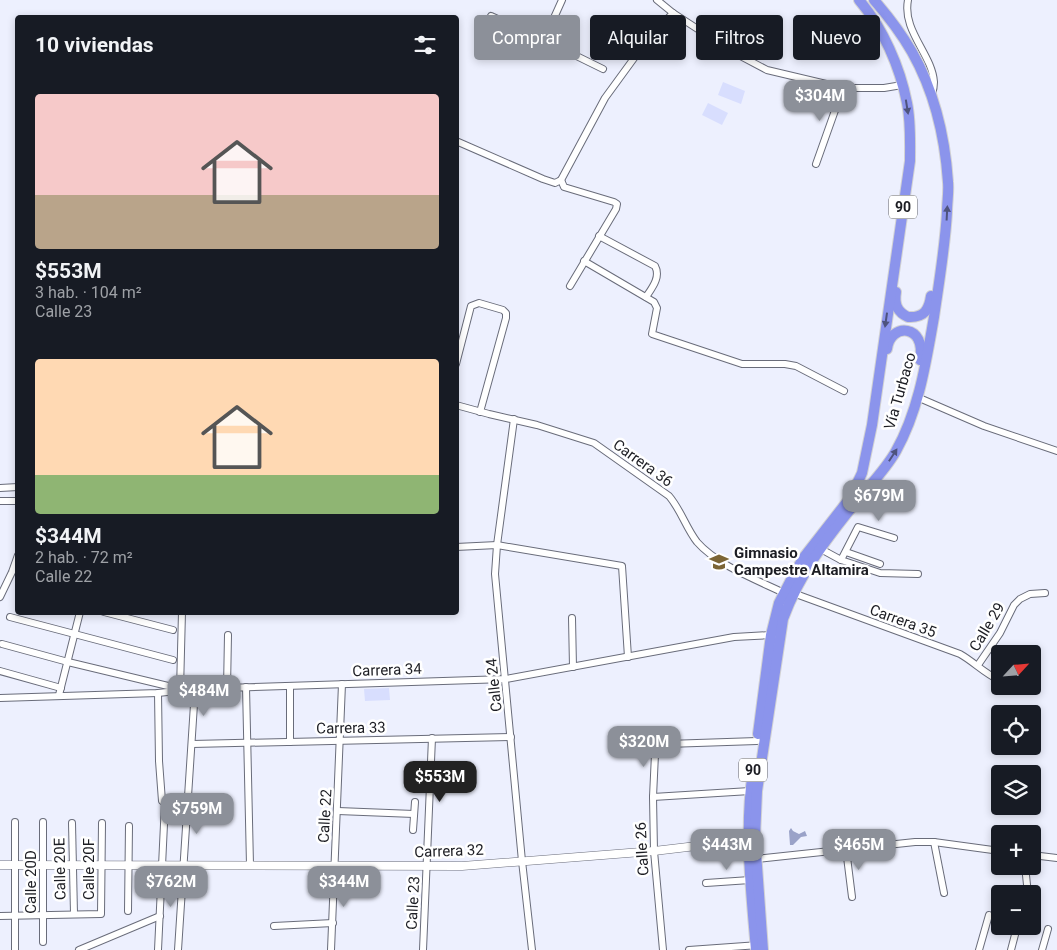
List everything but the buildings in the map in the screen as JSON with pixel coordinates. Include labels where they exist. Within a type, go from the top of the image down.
[{"type":"highway","name":"Vía Turbaco","points":[[759,948],[750,880],[748,840],[750,791],[774,618],[788,593],[804,557],[850,498],[862,472],[872,425],[910,161],[909,122],[902,84],[894,59],[879,29],[859,0]]},
{"type":"highway","name":"Vía Turbaco","points":[[759,948],[755,838],[757,791],[779,634],[788,593],[802,576],[819,548],[883,470],[895,452],[912,416],[926,364],[945,247],[948,184],[943,143],[932,96],[912,52],[892,21],[874,0]]},
{"type":"highway","points":[[898,246],[902,252],[895,304],[903,315],[914,318],[926,312],[930,306],[938,256],[945,247]]},
{"type":"highway","points":[[872,425],[878,418],[889,340],[898,332],[906,330],[919,338],[922,349],[911,402],[912,416]]},
{"type":"street","points":[[555,15],[562,0]]},
{"type":"street","points":[[657,0],[733,52],[767,70],[843,88],[884,88],[902,84]]},
{"type":"street","points":[[908,0],[907,13],[910,26],[934,82],[932,96]]},
{"type":"street","points":[[459,142],[543,179],[555,183],[561,180],[605,98],[648,39],[673,12]]},
{"type":"street","points":[[580,58],[603,69]]},
{"type":"street","points":[[816,164],[843,88]]},
{"type":"street","points":[[561,180],[564,187],[617,204],[616,210],[570,286]]},
{"type":"street","points":[[599,236],[655,266],[658,271],[658,277],[646,297]]},
{"type":"street","points":[[584,261],[654,302],[657,308],[652,334],[742,364],[786,364],[796,366],[844,391]]},
{"type":"street","points":[[459,352],[471,306],[479,303],[503,310],[506,313],[480,412]]},
{"type":"street","points":[[917,397],[984,426],[1057,451]]},
{"type":"street","name":"Carrera 36","points":[[459,406],[569,434],[594,443],[668,496],[677,506],[697,541],[710,553],[733,568],[788,593]]},
{"type":"street","name":"Calle 24","points":[[514,419],[497,545],[495,574],[532,950]]},
{"type":"street","points":[[0,488],[15,487]]},
{"type":"street","points":[[1,503],[15,501]]},
{"type":"street","points":[[842,560],[858,527],[894,538]]},
{"type":"street","points":[[459,547],[497,545],[622,566],[628,657]]},
{"type":"street","points":[[819,548],[842,560],[880,573],[918,574]]},
{"type":"street","points":[[846,552],[880,564]]},
{"type":"street","points":[[0,597],[15,563]]},
{"type":"street","name":"Carrera 35","points":[[788,593],[960,654],[991,676]]},
{"type":"street","name":"Calle 29","points":[[978,665],[1000,633],[1014,605],[1020,599],[1030,594],[1045,593]]},
{"type":"street","points":[[0,671],[60,692],[79,615]]},
{"type":"street","points":[[115,615],[172,630]]},
{"type":"street","points":[[2,644],[168,686],[177,691],[182,615]]},
{"type":"street","points":[[10,617],[173,660]]},
{"type":"street","points":[[572,618],[573,667]]},
{"type":"street","points":[[227,688],[228,635]]},
{"type":"street","name":"Carrera 34","points":[[0,698],[60,692],[158,692],[246,687],[506,679],[734,637],[771,635]]},
{"type":"street","name":"Calle 22","points":[[331,950],[342,684]]},
{"type":"street","points":[[290,686],[290,742]]},
{"type":"street","points":[[246,687],[249,743],[250,865]]},
{"type":"street","points":[[178,950],[195,689]]},
{"type":"street","points":[[158,692],[158,761],[162,801],[165,804],[159,865],[160,916],[158,950]]},
{"type":"street","name":"Carrera 33","points":[[192,744],[512,736]]},
{"type":"street","name":"Calle 23","points":[[423,950],[432,738]]},
{"type":"street","name":"Calle 26","points":[[663,950],[654,851],[653,797],[655,754],[667,744],[757,741]]},
{"type":"street","points":[[653,797],[750,791]]},
{"type":"street","points":[[413,830],[415,802]]},
{"type":"street","points":[[165,804],[188,804]]},
{"type":"street","points":[[338,811],[414,814]]},
{"type":"street","points":[[15,822],[15,949]]},
{"type":"street","name":"Calle 20D","points":[[43,822],[43,942]]},
{"type":"street","name":"Calle 20E","points":[[72,823],[74,914]]},
{"type":"street","name":"Calle 20F","points":[[74,914],[101,914],[102,823]]},
{"type":"street","points":[[128,911],[129,826]]},
{"type":"street","name":"Carrera 32","points":[[0,865],[462,866],[654,851],[748,840]]},
{"type":"street","points":[[756,859],[915,842],[934,842],[991,850]]},
{"type":"street","points":[[934,842],[944,893]]},
{"type":"street","points":[[846,848],[852,896]]},
{"type":"street","points":[[1041,856],[1057,858]]},
{"type":"street","points":[[154,874],[159,865]]},
{"type":"street","points":[[706,883],[750,880]]},
{"type":"street","points":[[0,916],[74,914]]},
{"type":"street","points":[[980,950],[989,915]]},
{"type":"street","points":[[80,950],[160,916]]},
{"type":"street","points":[[274,926],[333,923]]},
{"type":"street","points":[[1042,950],[1048,929]]},
{"type":"street","points":[[1011,950],[1015,935]]},
{"type":"street","points":[[690,950],[759,948]]},
{"type":"shaded area","points":[[723,82],[745,91],[741,104],[718,95]]},
{"type":"shaded area","points":[[708,103],[728,113],[722,125],[702,115]]},
{"type":"shaded area","points":[[389,688],[390,700],[365,701],[364,689]]},
{"type":"shaded area","points":[[791,828],[799,834],[805,831],[807,836],[801,837],[793,845],[790,845],[789,831]]},
{"type":"place","name":"Gimnasio Campestre Altamira","points":[[719,562]]}]
